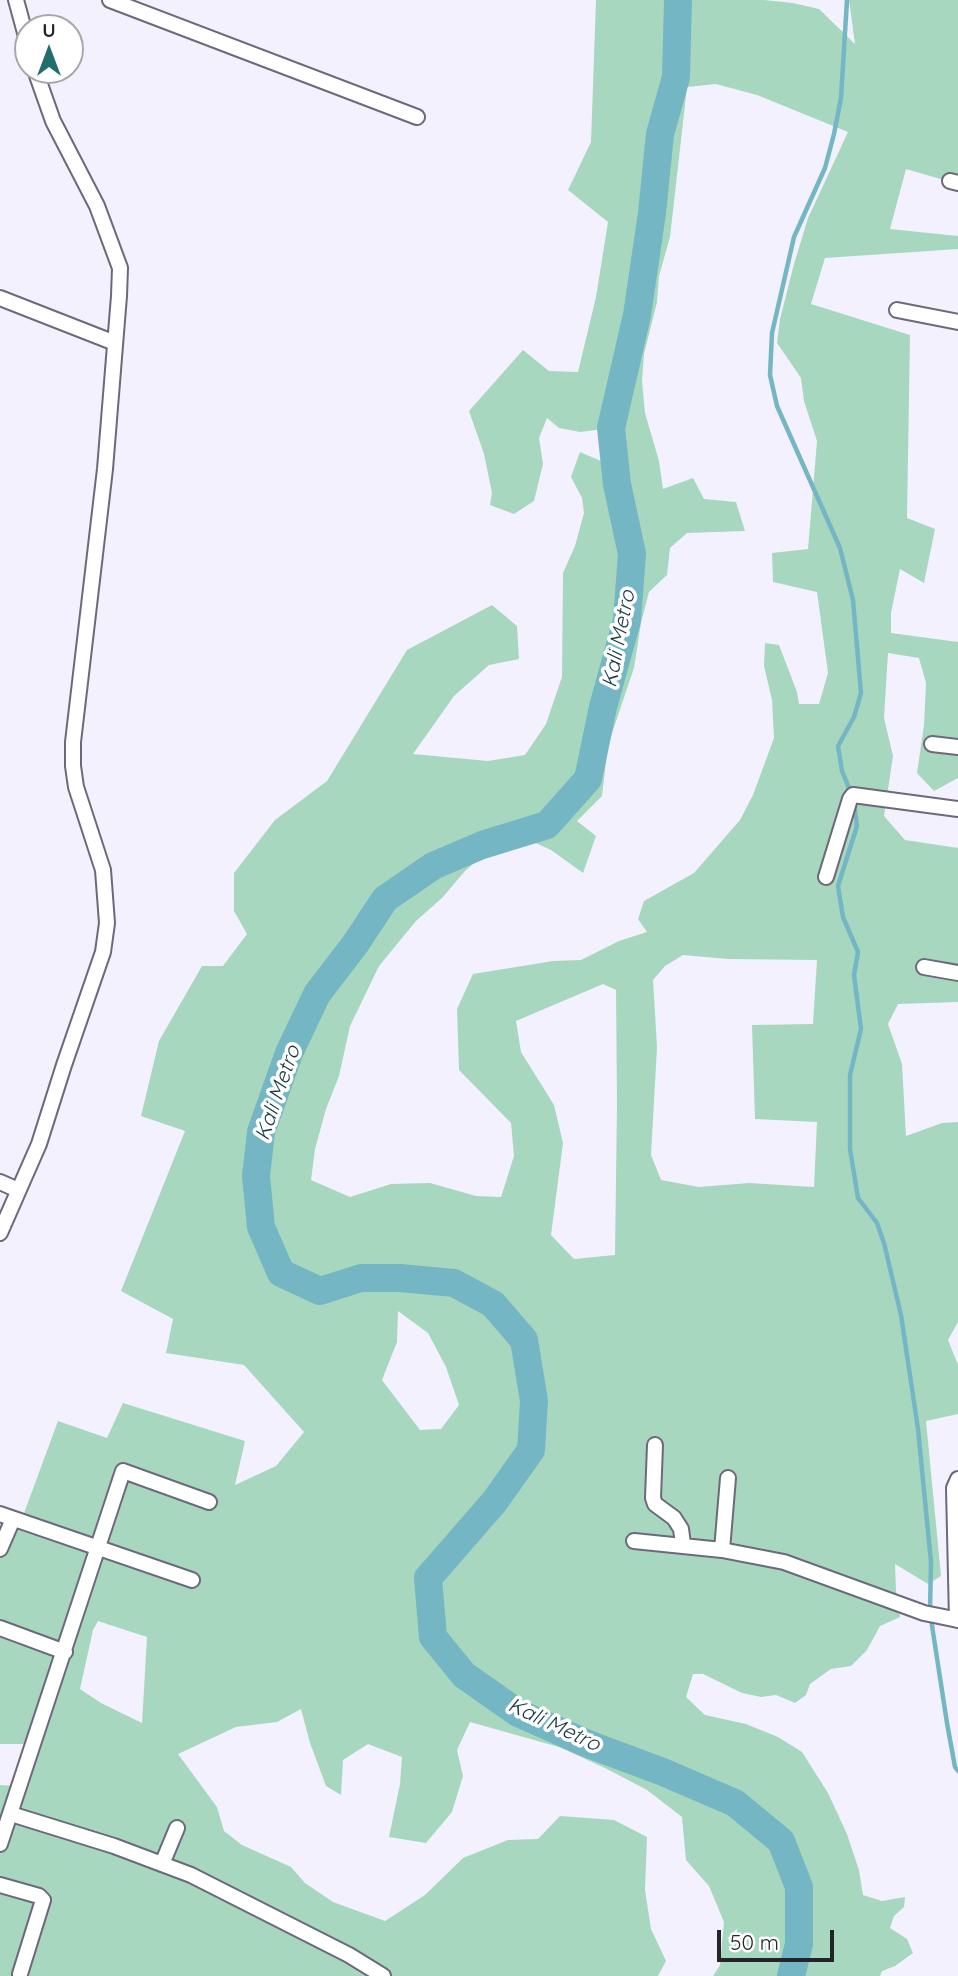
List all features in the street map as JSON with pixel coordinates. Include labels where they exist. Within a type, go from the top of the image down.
[{"type":"street","points":[[110,0],[417,117]]},
{"type":"street","points":[[0,1233],[39,1144],[103,952],[106,933],[103,870],[76,787],[73,742],[105,469],[120,268],[97,206],[53,121],[40,84]]},
{"type":"street","points":[[0,298],[115,343]]},
{"type":"street","points":[[897,310],[958,322]]},
{"type":"street","points":[[932,744],[958,747]]},
{"type":"street","points":[[826,877],[849,799],[853,795],[958,809]]},
{"type":"street","points":[[924,967],[958,973]]},
{"type":"street","points":[[0,1182],[18,1190]]},
{"type":"street","points":[[655,1445],[653,1498],[655,1504],[674,1518],[681,1530],[683,1544]]},
{"type":"street","points":[[0,1844],[123,1471],[209,1502]]},
{"type":"street","points":[[722,1550],[728,1478]]},
{"type":"street","points":[[634,1541],[683,1544],[784,1562],[924,1613],[957,1620],[954,1488],[958,1479]]},
{"type":"street","points":[[0,1549],[7,1516],[192,1580]]},
{"type":"street","points":[[0,1628],[65,1652]]},
{"type":"street","points":[[11,1814],[59,1827],[191,1875],[339,1949],[383,1976]]},
{"type":"street","points":[[162,1864],[177,1828]]},
{"type":"street","points":[[0,1885],[39,1896],[43,1900],[20,1974]]},
{"type":"green space","points":[[596,0],[764,0],[793,3],[819,9],[855,44],[849,0],[958,0],[958,184],[906,169],[890,229],[958,236],[958,249],[825,258],[811,304],[910,335],[907,518],[935,529],[924,583],[900,569],[891,613],[891,633],[958,642],[958,778],[934,791],[917,773],[924,725],[926,683],[919,658],[888,653],[884,718],[893,756],[884,816],[905,840],[958,848],[958,1002],[898,1004],[888,1024],[902,1064],[906,1136],[942,1123],[958,1122],[958,1322],[948,1340],[958,1365],[958,1414],[926,1421],[941,1576],[928,1584],[895,1564],[900,1617],[880,1626],[867,1650],[851,1666],[831,1669],[810,1684],[806,1695],[795,1703],[776,1695],[761,1697],[742,1693],[703,1674],[693,1674],[686,1697],[705,1715],[746,1724],[778,1737],[802,1752],[828,1793],[847,1834],[859,1870],[863,1895],[882,1901],[905,1897],[904,1907],[894,1916],[890,1928],[907,1939],[913,1953],[895,1966],[882,1971],[880,1976],[713,1976],[720,1965],[724,1922],[709,1886],[686,1860],[682,1817],[647,1790],[559,1747],[470,1722],[457,1750],[463,1776],[452,1812],[426,1843],[389,1837],[400,1784],[402,1757],[368,1744],[343,1760],[341,1795],[326,1786],[301,1709],[277,1722],[236,1727],[178,1754],[217,1807],[224,1831],[242,1845],[291,1867],[305,1883],[333,1902],[385,1921],[425,1895],[463,1858],[508,1840],[538,1839],[560,1816],[614,1820],[647,1837],[645,1890],[651,1929],[666,1961],[658,1976],[0,1976],[0,1785],[20,1786],[32,1744],[0,1744],[0,1531],[5,1518],[20,1524],[58,1421],[107,1438],[123,1403],[245,1441],[235,1485],[276,1466],[304,1432],[244,1365],[166,1353],[173,1319],[121,1291],[185,1131],[141,1116],[159,1041],[202,966],[223,966],[247,934],[234,911],[234,873],[275,820],[327,781],[407,650],[492,605],[517,626],[519,659],[489,665],[454,696],[413,754],[488,761],[525,755],[546,724],[562,677],[563,573],[575,546],[584,513],[582,498],[571,477],[580,452],[615,467],[611,428],[580,432],[559,428],[547,418],[539,438],[543,464],[534,501],[514,514],[490,505],[492,493],[484,454],[469,411],[523,350],[549,371],[578,372],[596,297],[608,222],[568,190],[591,142]],"holes":[[[716,84],[757,95],[848,132],[808,218],[780,319],[777,343],[801,378],[804,401],[817,441],[808,549],[772,553],[773,582],[817,592],[828,673],[819,704],[799,704],[779,645],[765,643],[764,666],[772,700],[774,738],[753,795],[740,820],[694,873],[644,901],[638,919],[647,932],[619,941],[581,960],[553,961],[473,974],[457,1009],[459,1070],[511,1123],[514,1156],[501,1197],[476,1196],[430,1183],[391,1184],[350,1197],[311,1180],[315,1149],[339,1076],[350,1026],[379,966],[416,921],[497,843],[527,839],[551,850],[583,873],[596,836],[577,821],[602,796],[608,745],[634,668],[649,592],[667,575],[670,548],[687,533],[745,531],[736,502],[704,499],[693,478],[663,489],[659,461],[645,413],[642,381],[644,354],[657,302],[659,276],[670,237],[687,87]],[[683,955],[728,959],[817,960],[813,1024],[752,1025],[755,1119],[817,1122],[814,1187],[749,1183],[699,1187],[661,1180],[651,1155],[657,1047],[653,980],[665,966]],[[603,984],[616,990],[615,1255],[574,1259],[551,1235],[563,1143],[554,1105],[521,1052],[516,1021]],[[398,1311],[428,1333],[446,1367],[459,1405],[441,1429],[420,1430],[382,1380],[397,1342]],[[98,1621],[147,1637],[142,1723],[101,1703],[80,1689],[93,1630]]]},
{"type":"waterway","name":"Kali Metro","points":[[678,0],[676,77],[660,134],[637,315],[611,428],[617,484],[632,554],[627,620],[603,707],[588,779],[547,825],[482,845],[433,866],[385,899],[317,994],[289,1053],[261,1132],[256,1176],[261,1227],[281,1273],[320,1291],[361,1278],[454,1283],[493,1304],[524,1340],[534,1401],[531,1450],[495,1501],[428,1578],[433,1637],[464,1675],[518,1713],[735,1803],[781,1841],[799,1887],[799,1944],[791,1976]]},
{"type":"waterway","points":[[847,0],[841,98],[834,134],[825,168],[794,237],[772,333],[770,375],[777,406],[840,548],[853,600],[861,693],[854,717],[838,746],[842,771],[851,793]]},
{"type":"waterway","points":[[854,803],[857,826],[838,886],[843,917],[858,952],[854,975],[861,1029],[850,1075],[850,1149],[858,1198],[877,1223],[901,1315],[918,1429],[931,1562],[930,1610]]},
{"type":"waterway","points":[[931,1619],[947,1723],[958,1771]]}]
